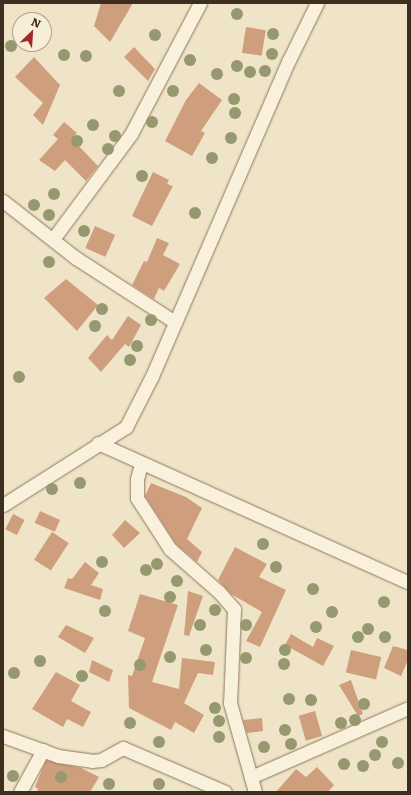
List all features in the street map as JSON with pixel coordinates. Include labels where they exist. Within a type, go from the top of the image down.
[{"type":"street","points":[[53,239],[131,134],[200,3]]},
{"type":"street","points":[[3,506],[98,443],[126,427],[175,322],[289,60],[317,3]]},
{"type":"street","points":[[3,201],[76,258],[175,322]]},
{"type":"street","points":[[98,443],[141,464],[408,582]]},
{"type":"street","points":[[141,464],[137,479],[137,498],[170,549],[219,592],[234,610],[230,703],[255,792]]},
{"type":"street","points":[[251,777],[408,708]]},
{"type":"street","points":[[3,736],[43,750],[92,761],[101,760],[123,748],[225,792]]},
{"type":"street","points":[[20,792],[43,750]]},
{"type":"building","points":[[101,3],[133,3],[110,42],[94,26]]},
{"type":"building","points":[[246,27],[266,30],[262,56],[242,53]]},
{"type":"building","points":[[134,47],[155,69],[148,81],[124,57]]},
{"type":"building","points":[[34,57],[60,85],[43,125],[33,115],[43,103],[15,77]]},
{"type":"building","points":[[199,83],[222,100],[201,131],[205,133],[192,156],[165,141],[186,100]]},
{"type":"building","points":[[64,122],[77,133],[72,139],[98,166],[86,181],[65,160],[55,171],[39,160],[58,139],[53,135]]},
{"type":"building","points":[[153,172],[169,180],[167,184],[173,186],[152,226],[132,216]]},
{"type":"building","points":[[95,226],[115,235],[105,257],[85,248]]},
{"type":"building","points":[[157,238],[169,243],[163,255],[180,264],[164,291],[159,288],[154,299],[132,285],[144,261],[147,262]]},
{"type":"building","points":[[66,279],[98,305],[77,331],[44,298]]},
{"type":"building","points":[[128,316],[141,325],[129,347],[125,344],[101,372],[88,358],[107,335],[112,340]]},
{"type":"building","points":[[151,483],[186,497],[202,508],[187,539],[202,552],[197,562],[176,544],[145,496]]},
{"type":"building","points":[[40,511],[60,520],[55,532],[35,523]]},
{"type":"building","points":[[13,514],[25,520],[17,535],[5,529]]},
{"type":"building","points":[[125,520],[140,533],[124,548],[112,535]]},
{"type":"building","points":[[52,532],[69,543],[51,571],[34,560]]},
{"type":"building","points":[[235,547],[267,564],[259,577],[286,590],[260,647],[246,641],[262,612],[231,594],[218,580]]},
{"type":"building","points":[[85,562],[99,573],[91,585],[103,589],[100,600],[64,588],[68,578],[72,579]]},
{"type":"building","points":[[188,591],[203,596],[189,636],[184,635]]},
{"type":"building","points":[[140,594],[178,605],[152,682],[179,689],[182,658],[215,662],[213,675],[198,673],[184,703],[204,715],[194,733],[175,722],[171,730],[129,708],[128,675],[132,676],[145,638],[128,631]]},
{"type":"building","points":[[66,625],[94,638],[85,653],[58,637]]},
{"type":"building","points":[[291,634],[313,647],[317,638],[334,646],[323,666],[285,645]]},
{"type":"building","points":[[393,646],[408,650],[408,660],[401,676],[384,668]]},
{"type":"building","points":[[351,650],[381,657],[376,679],[346,672]]},
{"type":"building","points":[[92,660],[113,670],[109,682],[89,672]]},
{"type":"building","points":[[56,672],[80,685],[71,701],[91,712],[83,727],[67,719],[63,727],[32,709]]},
{"type":"building","points":[[351,680],[363,714],[358,716],[339,685]]},
{"type":"building","points":[[315,711],[322,736],[306,741],[299,716]]},
{"type":"building","points":[[262,718],[263,731],[247,733],[243,720]]},
{"type":"building","points":[[46,760],[81,768],[99,777],[90,792],[37,792],[38,789],[35,787]]},
{"type":"building","points":[[317,767],[334,785],[328,792],[276,792],[296,769],[306,777]]}]
